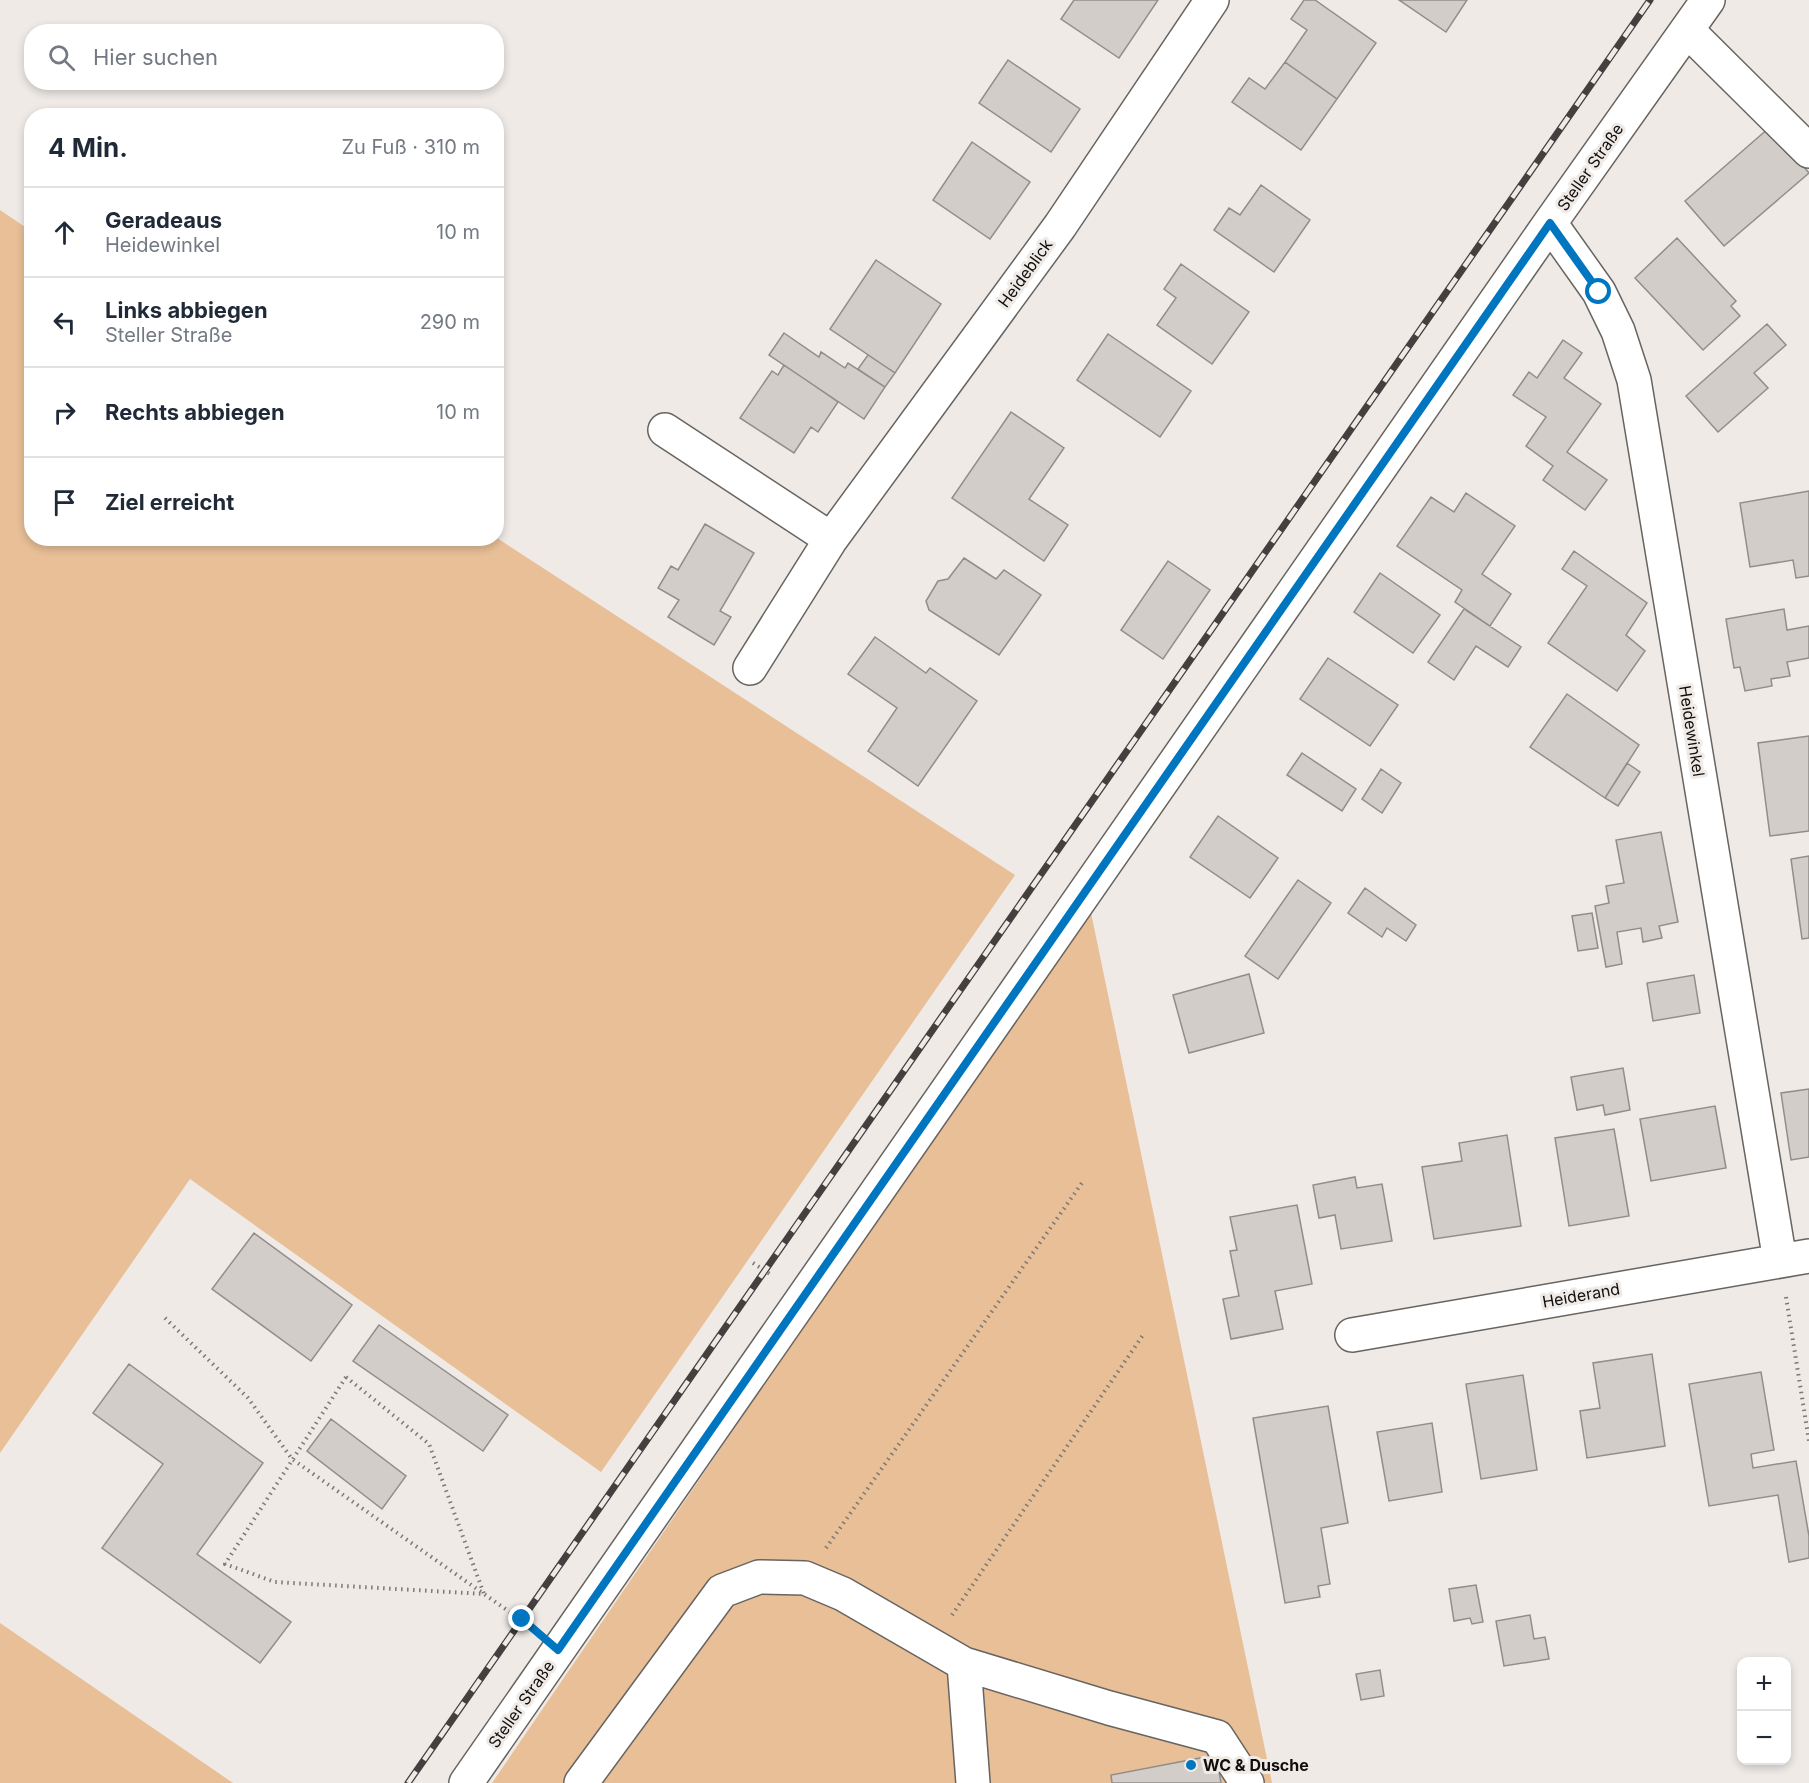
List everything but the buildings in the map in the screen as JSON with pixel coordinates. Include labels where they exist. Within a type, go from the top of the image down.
[{"type":"street","name":"Heideblick","points":[[750,668],[831,539],[1060,226],[1212,0]]},
{"type":"street","name":"Steller Straße","points":[[466,1783],[1550,223],[1708,0]]},
{"type":"street","points":[[1687,30],[1809,151]]},
{"type":"street","name":"Heidewinkel","points":[[1550,223],[1599,292],[1618,330],[1635,381],[1794,1258]]},
{"type":"street","points":[[665,430],[831,539]]},
{"type":"street","name":"Heiderand","points":[[1352,1335],[1794,1258]]},
{"type":"street","points":[[581,1783],[722,1591],[759,1577],[805,1578],[843,1594],[964,1664],[1217,1737],[1247,1783]]},
{"type":"street","points":[[964,1664],[973,1783]]},
{"type":"path","points":[[805,1578],[1084,1180]]},
{"type":"path","points":[[1794,1258],[1809,1441]]},
{"type":"path","points":[[165,1318],[248,1398],[292,1459],[522,1619],[558,1650]]},
{"type":"path","points":[[931,1646],[1143,1335]]},
{"type":"path","points":[[346,1377],[429,1444],[484,1594],[275,1582],[225,1564],[346,1377]]},
{"type":"shaded area","points":[[0,210],[24,226],[24,546],[504,546],[504,543],[1015,875],[601,1472],[190,1179],[0,1453]]},
{"type":"shaded area","points":[[1090,908],[1272,1783],[492,1783]]},
{"type":"shaded area","points":[[0,1623],[233,1783],[0,1783]]},
{"type":"railway","points":[[408,1783],[1650,0]]},
{"type":"place","name":"WC & Dusche","points":[[1191,1765]]},
{"type":"route","points":[[522,1619],[558,1650],[1550,223],[1599,292]]}]
